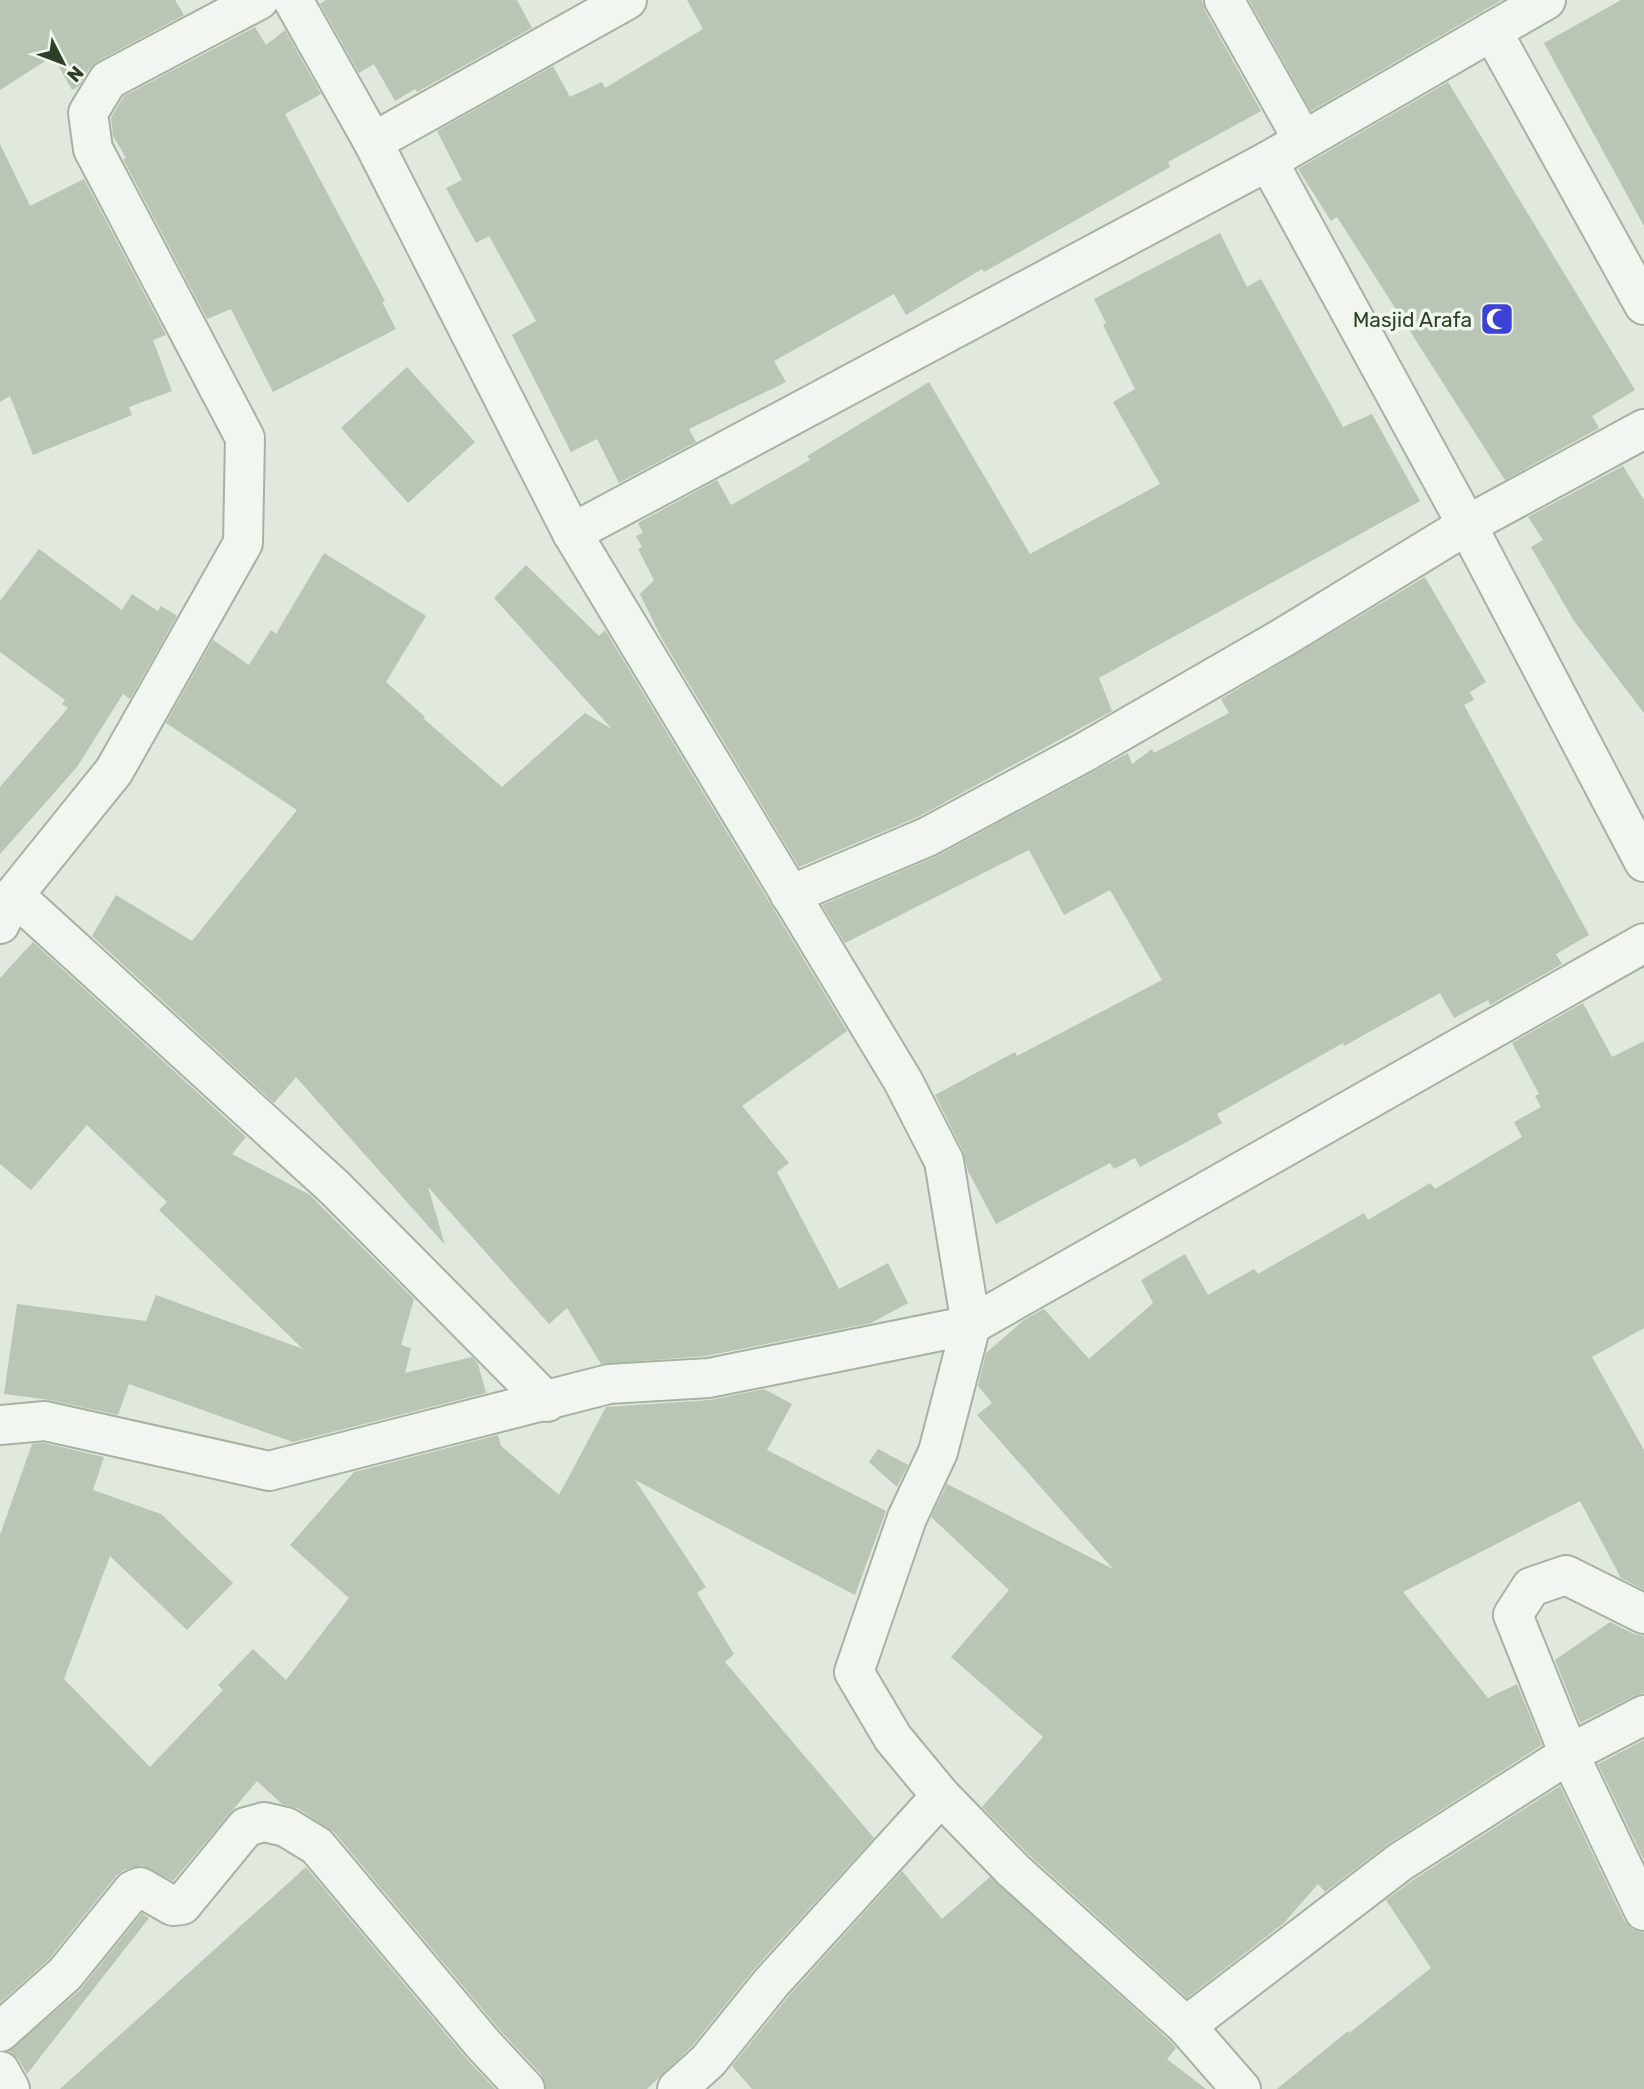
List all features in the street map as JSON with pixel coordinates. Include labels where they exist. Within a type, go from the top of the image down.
[{"type":"street","points":[[259,0],[108,80],[88,113],[93,149],[245,438],[243,543],[114,771],[7,910],[335,1188],[547,1402]]},
{"type":"street","points":[[293,0],[373,142],[572,533],[904,1081],[944,1161],[971,1325],[938,1452],[907,1518],[854,1672],[893,1738],[941,1796],[1013,1870],[1186,2026],[1241,2089]]},
{"type":"street","points":[[373,142],[627,0]]},
{"type":"street","points":[[1224,0],[1303,140]]},
{"type":"street","points":[[572,533],[1268,161],[1546,0]]},
{"type":"street","points":[[1492,31],[1644,305]]},
{"type":"street","points":[[1268,161],[1467,525],[1644,862]]},
{"type":"street","points":[[790,895],[927,837],[1085,752],[1284,637],[1467,525],[1644,429]]},
{"type":"street","points":[[0,1425],[45,1421],[269,1471],[609,1384],[709,1378],[971,1325],[1644,943]]},
{"type":"street","points":[[1644,1614],[1566,1575],[1531,1587],[1513,1615],[1569,1754],[1644,1911]]},
{"type":"street","points":[[1186,2026],[1400,1862],[1569,1754],[1644,1715]]},
{"type":"street","points":[[677,2089],[708,2061],[771,1983],[941,1796]]},
{"type":"street","points":[[0,2032],[65,1974],[134,1890],[140,1887],[173,1906],[182,1905],[246,1827],[264,1822],[286,1827],[317,1846],[483,2044],[526,2089]]},
{"type":"street","points":[[0,2071],[10,2089]]},
{"type":"building","points":[[0,0],[175,0],[184,15],[98,61],[89,69],[79,86],[72,90],[53,56],[0,90]]},
{"type":"building","points":[[326,0],[517,0],[532,28],[417,92],[415,89],[395,101],[374,64],[359,73],[320,4]]},
{"type":"building","points":[[687,0],[1202,0],[1205,11],[1261,111],[1168,162],[1170,167],[984,272],[982,269],[906,315],[894,294],[774,361],[786,382],[689,429],[696,442],[619,483],[597,439],[571,452],[512,335],[536,321],[489,236],[476,243],[446,188],[462,180],[437,131],[553,66],[570,97],[602,82],[605,88],[703,29]]},
{"type":"building","points":[[1249,0],[1502,0],[1311,111]]},
{"type":"building","points":[[1621,0],[1644,0],[1644,226],[1544,43]]},
{"type":"building","points":[[255,27],[266,45],[285,30],[321,94],[285,114],[385,301],[382,302],[396,329],[273,392],[231,309],[207,319],[123,159],[126,158],[113,136],[111,118],[124,96]]},
{"type":"building","name":"Masjid Arafa","points":[[1448,82],[1635,390],[1592,416],[1599,428],[1505,480],[1337,217],[1331,221],[1298,169]]},
{"type":"building","points":[[0,144],[30,206],[84,179],[166,335],[153,340],[172,391],[129,407],[132,415],[33,455],[10,396],[0,402]]},
{"type":"building","points":[[1220,233],[1247,287],[1261,279],[1343,427],[1372,414],[1420,501],[1099,678],[1112,711],[918,817],[799,867],[662,639],[640,594],[654,580],[638,549],[642,547],[636,536],[643,533],[638,523],[717,480],[731,505],[810,460],[807,456],[929,382],[1030,554],[1160,484],[1113,402],[1135,389],[1103,325],[1106,323],[1094,299]]},
{"type":"building","points":[[407,367],[475,442],[408,503],[341,428]]},
{"type":"building","points":[[1623,466],[1644,500],[1644,713],[1574,621],[1531,547],[1543,540],[1528,517]]},
{"type":"building","points":[[39,549],[122,610],[132,594],[158,611],[161,606],[177,616],[130,699],[123,694],[77,767],[0,854],[0,787],[68,708],[62,704],[65,700],[0,652],[0,601]]},
{"type":"building","points":[[324,553],[426,616],[386,682],[502,787],[585,713],[612,729],[494,598],[526,565],[599,636],[605,630],[847,1031],[742,1106],[789,1163],[777,1172],[839,1289],[888,1263],[908,1303],[871,1323],[706,1356],[601,1364],[567,1308],[549,1324],[428,1187],[445,1245],[296,1077],[274,1103],[92,936],[116,895],[192,941],[297,810],[166,723],[213,640],[249,665],[271,630],[276,634]]},
{"type":"building","points":[[1425,577],[1486,682],[1470,692],[1474,700],[1464,705],[1589,935],[1556,954],[1562,964],[1490,1005],[1488,1000],[1454,1018],[1440,993],[1344,1046],[1343,1043],[1217,1114],[1222,1123],[1140,1167],[1135,1158],[1114,1169],[1110,1163],[996,1224],[968,1171],[963,1151],[935,1095],[1015,1052],[1017,1056],[1162,980],[1110,890],[1064,915],[1029,850],[845,943],[822,905],[937,856],[1128,753],[1132,764],[1152,749],[1154,753],[1229,713],[1221,699]]},
{"type":"building","points":[[33,942],[246,1137],[232,1154],[310,1195],[414,1299],[401,1345],[411,1348],[405,1373],[472,1357],[478,1364],[486,1393],[293,1442],[129,1384],[118,1415],[50,1400],[4,1394],[17,1304],[146,1321],[156,1295],[303,1349],[159,1210],[167,1202],[87,1125],[31,1190],[0,1164],[0,978]]},
{"type":"building","points":[[1583,1003],[1612,1057],[1644,1041],[1644,1328],[1592,1357],[1644,1450],[1644,1590],[1621,1578],[1580,1501],[1403,1592],[1488,1698],[1517,1684],[1542,1745],[1388,1844],[1325,1892],[1318,1884],[1284,1923],[1187,1998],[1028,1854],[982,1807],[1043,1737],[951,1657],[1009,1590],[931,1517],[947,1484],[1113,1569],[977,1415],[992,1403],[978,1386],[986,1353],[1024,1320],[1044,1309],[1089,1359],[1153,1303],[1141,1280],[1185,1254],[1208,1295],[1254,1269],[1258,1274],[1364,1213],[1368,1220],[1430,1183],[1435,1189],[1522,1137],[1514,1122],[1541,1107],[1535,1096],[1539,1094],[1512,1043]]},
{"type":"building","points":[[764,1389],[792,1404],[767,1450],[886,1511],[855,1595],[635,1480],[706,1587],[697,1593],[734,1654],[725,1662],[874,1838],[755,1968],[692,2046],[647,2089],[546,2089],[541,2074],[499,2029],[334,1832],[297,1808],[282,1804],[257,1781],[173,1881],[142,1865],[124,1870],[116,1876],[49,1959],[0,2003],[0,1535],[32,1444],[44,1443],[104,1457],[93,1490],[161,1514],[233,1583],[187,1630],[110,1556],[64,1679],[150,1767],[223,1690],[218,1685],[253,1649],[286,1680],[349,1598],[290,1545],[354,1472],[498,1435],[501,1446],[559,1495],[606,1407],[710,1400]]},
{"type":"building","points":[[878,1449],[908,1465],[897,1487],[869,1462]]},
{"type":"building","points":[[1610,1622],[1644,1636],[1644,1693],[1580,1723],[1555,1660]]},
{"type":"building","points":[[1644,1740],[1644,1860],[1598,1764]]},
{"type":"building","points":[[1560,1786],[1624,1920],[1632,1929],[1644,1933],[1644,2089],[1277,2089],[1431,1968],[1386,1900]]},
{"type":"building","points":[[306,1867],[495,2089],[60,2089]]},
{"type":"building","points":[[902,1871],[942,1919],[990,1877],[1170,2041],[1176,2048],[1167,2059],[1206,2089],[752,2089],[732,2066],[788,1997]]},
{"type":"building","points":[[142,1913],[149,1918],[27,2074],[19,2060],[9,2051],[80,1990]]},
{"type":"place","name":"Masjid Arafa","points":[[1497,319]]}]
